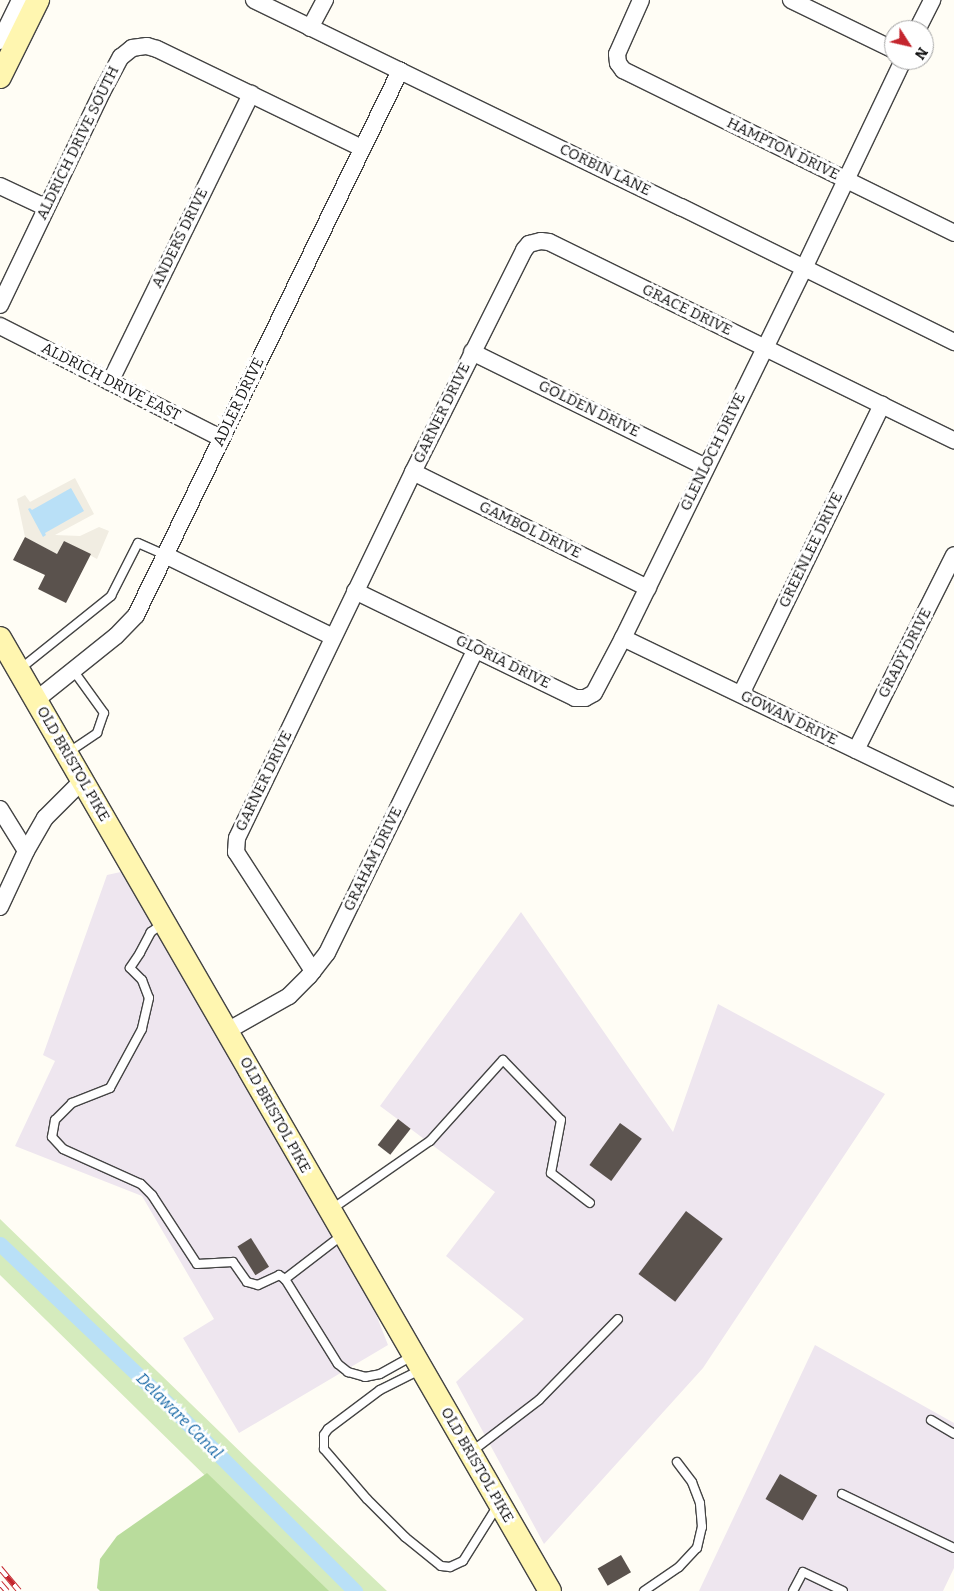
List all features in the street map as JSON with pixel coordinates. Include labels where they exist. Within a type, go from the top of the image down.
[{"type":"main road","points":[[0,77],[38,0]]},
{"type":"main road","name":"OLD BRISTOL PIKE","points":[[0,638],[550,1591]]},
{"type":"street","points":[[0,41],[20,0]]},
{"type":"street","name":"CORBIN LANE","points":[[254,0],[954,342]]},
{"type":"street","points":[[310,28],[325,0]]},
{"type":"street","name":"HAMPTON DRIVE","points":[[641,0],[619,45],[617,59],[627,73],[954,233]]},
{"type":"street","points":[[791,0],[884,45]]},
{"type":"street","points":[[922,20],[932,0]]},
{"type":"street","name":"ALDRICH DRIVE SOUTH","points":[[0,305],[45,207],[121,57],[132,48],[147,46],[157,49],[362,148]]},
{"type":"street","name":"GLENLOCH DRIVE","points":[[623,638],[804,268],[897,70]]},
{"type":"street","name":"ADLER DRIVE","points":[[36,700],[129,624],[136,615],[400,71]]},
{"type":"street","name":"ANDERS DRIVE","points":[[110,382],[251,94]]},
{"type":"street","points":[[0,186],[45,207]]},
{"type":"street","name":"GRACE DRIVE","points":[[472,352],[524,250],[529,244],[541,241],[549,242],[954,440]]},
{"type":"street","name":"ALDRICH DRIVE EAST","points":[[0,326],[221,438]]},
{"type":"street","name":"GOLDEN DRIVE","points":[[472,352],[706,467]]},
{"type":"street","name":"GARNER DRIVE","points":[[314,971],[236,852],[234,846],[412,472],[472,352]]},
{"type":"street","name":"GREENLEE DRIVE","points":[[741,694],[882,405]]},
{"type":"street","name":"GAMBOL DRIVE","points":[[412,472],[648,588]]},
{"type":"street","points":[[165,555],[333,637]]},
{"type":"street","name":"GRADY DRIVE","points":[[856,750],[954,555]]},
{"type":"street","name":"GLORIA DRIVE","points":[[355,591],[575,698],[585,698],[597,690],[623,638]]},
{"type":"street","name":"GOWAN DRIVE","points":[[623,638],[954,797]]},
{"type":"street","name":"GRAHAM DRIVE","points":[[228,1031],[289,996],[314,971],[327,953],[476,649]]},
{"type":"street","points":[[0,907],[26,851],[45,818],[82,781]]},
{"type":"street","points":[[0,809],[26,851]]},
{"type":"lane","points":[[19,670],[111,596],[138,543],[165,555]]},
{"type":"lane","points":[[67,754],[97,733],[104,713],[73,670]]},
{"type":"lane","points":[[164,922],[150,932],[130,968],[142,980],[149,998],[142,1029],[110,1088],[72,1103],[55,1120],[52,1137],[63,1149],[141,1184],[152,1194],[197,1264],[233,1262],[247,1282],[258,1286],[279,1275],[285,1279],[338,1364],[348,1372],[365,1377],[418,1362]]},
{"type":"lane","points":[[330,1211],[430,1142],[503,1060],[561,1120],[551,1174],[590,1203]]},
{"type":"lane","points":[[285,1279],[343,1234]]},
{"type":"lane","points":[[470,1453],[539,1400],[618,1319]]},
{"type":"lane","points":[[418,1362],[328,1428],[323,1443],[328,1456],[405,1537],[441,1566],[450,1567],[463,1560],[499,1503]]},
{"type":"lane","points":[[931,1420],[954,1434]]},
{"type":"lane","points":[[644,1591],[679,1567],[697,1548],[702,1527],[700,1503],[692,1482],[678,1462]]},
{"type":"lane","points":[[842,1494],[954,1548]]},
{"type":"lane","points":[[793,1591],[803,1572],[843,1591]]},
{"type":"shaded area","points":[[75,478],[94,514],[55,535],[80,536],[99,527],[109,531],[97,559],[64,541],[57,554],[25,537],[17,499],[25,495],[30,502]]},
{"type":"shaded area","points":[[139,868],[325,1184],[388,1345],[239,1433],[183,1338],[214,1319],[142,1196],[15,1146],[55,1061],[43,1055],[107,875]]},
{"type":"shaded area","points":[[521,912],[673,1132],[718,1004],[885,1094],[703,1368],[544,1544],[456,1382],[524,1319],[446,1256],[495,1192],[380,1106]]},
{"type":"shaded area","points":[[815,1345],[954,1423],[954,1568],[943,1591],[699,1591]]},
{"type":"green space","points":[[0,1219],[387,1591],[323,1591],[0,1275]]},
{"type":"green space","points":[[207,1473],[329,1591],[100,1591],[97,1588],[100,1559],[117,1536]]},
{"type":"water","points":[[71,488],[84,511],[45,533],[46,535],[43,537],[28,509],[32,510]]},
{"type":"building","points":[[25,537],[57,554],[64,541],[91,554],[66,603],[38,589],[45,575],[13,560]]},
{"type":"building","points":[[398,1119],[411,1129],[390,1155],[378,1145]]},
{"type":"building","points":[[620,1123],[642,1139],[611,1181],[589,1165]]},
{"type":"building","points":[[686,1211],[723,1239],[675,1302],[638,1274]]},
{"type":"building","points":[[251,1238],[269,1267],[255,1275],[237,1246]]},
{"type":"building","points":[[780,1474],[817,1496],[803,1521],[766,1499]]},
{"type":"building","points":[[621,1555],[631,1572],[608,1586],[598,1568]]},
{"type":"waterway","name":"Delaware Canal","points":[[0,1244],[153,1389],[355,1591]]},
{"type":"railway","points":[[0,1568],[19,1591]]},
{"type":"railway","points":[[0,1583],[7,1591]]}]
